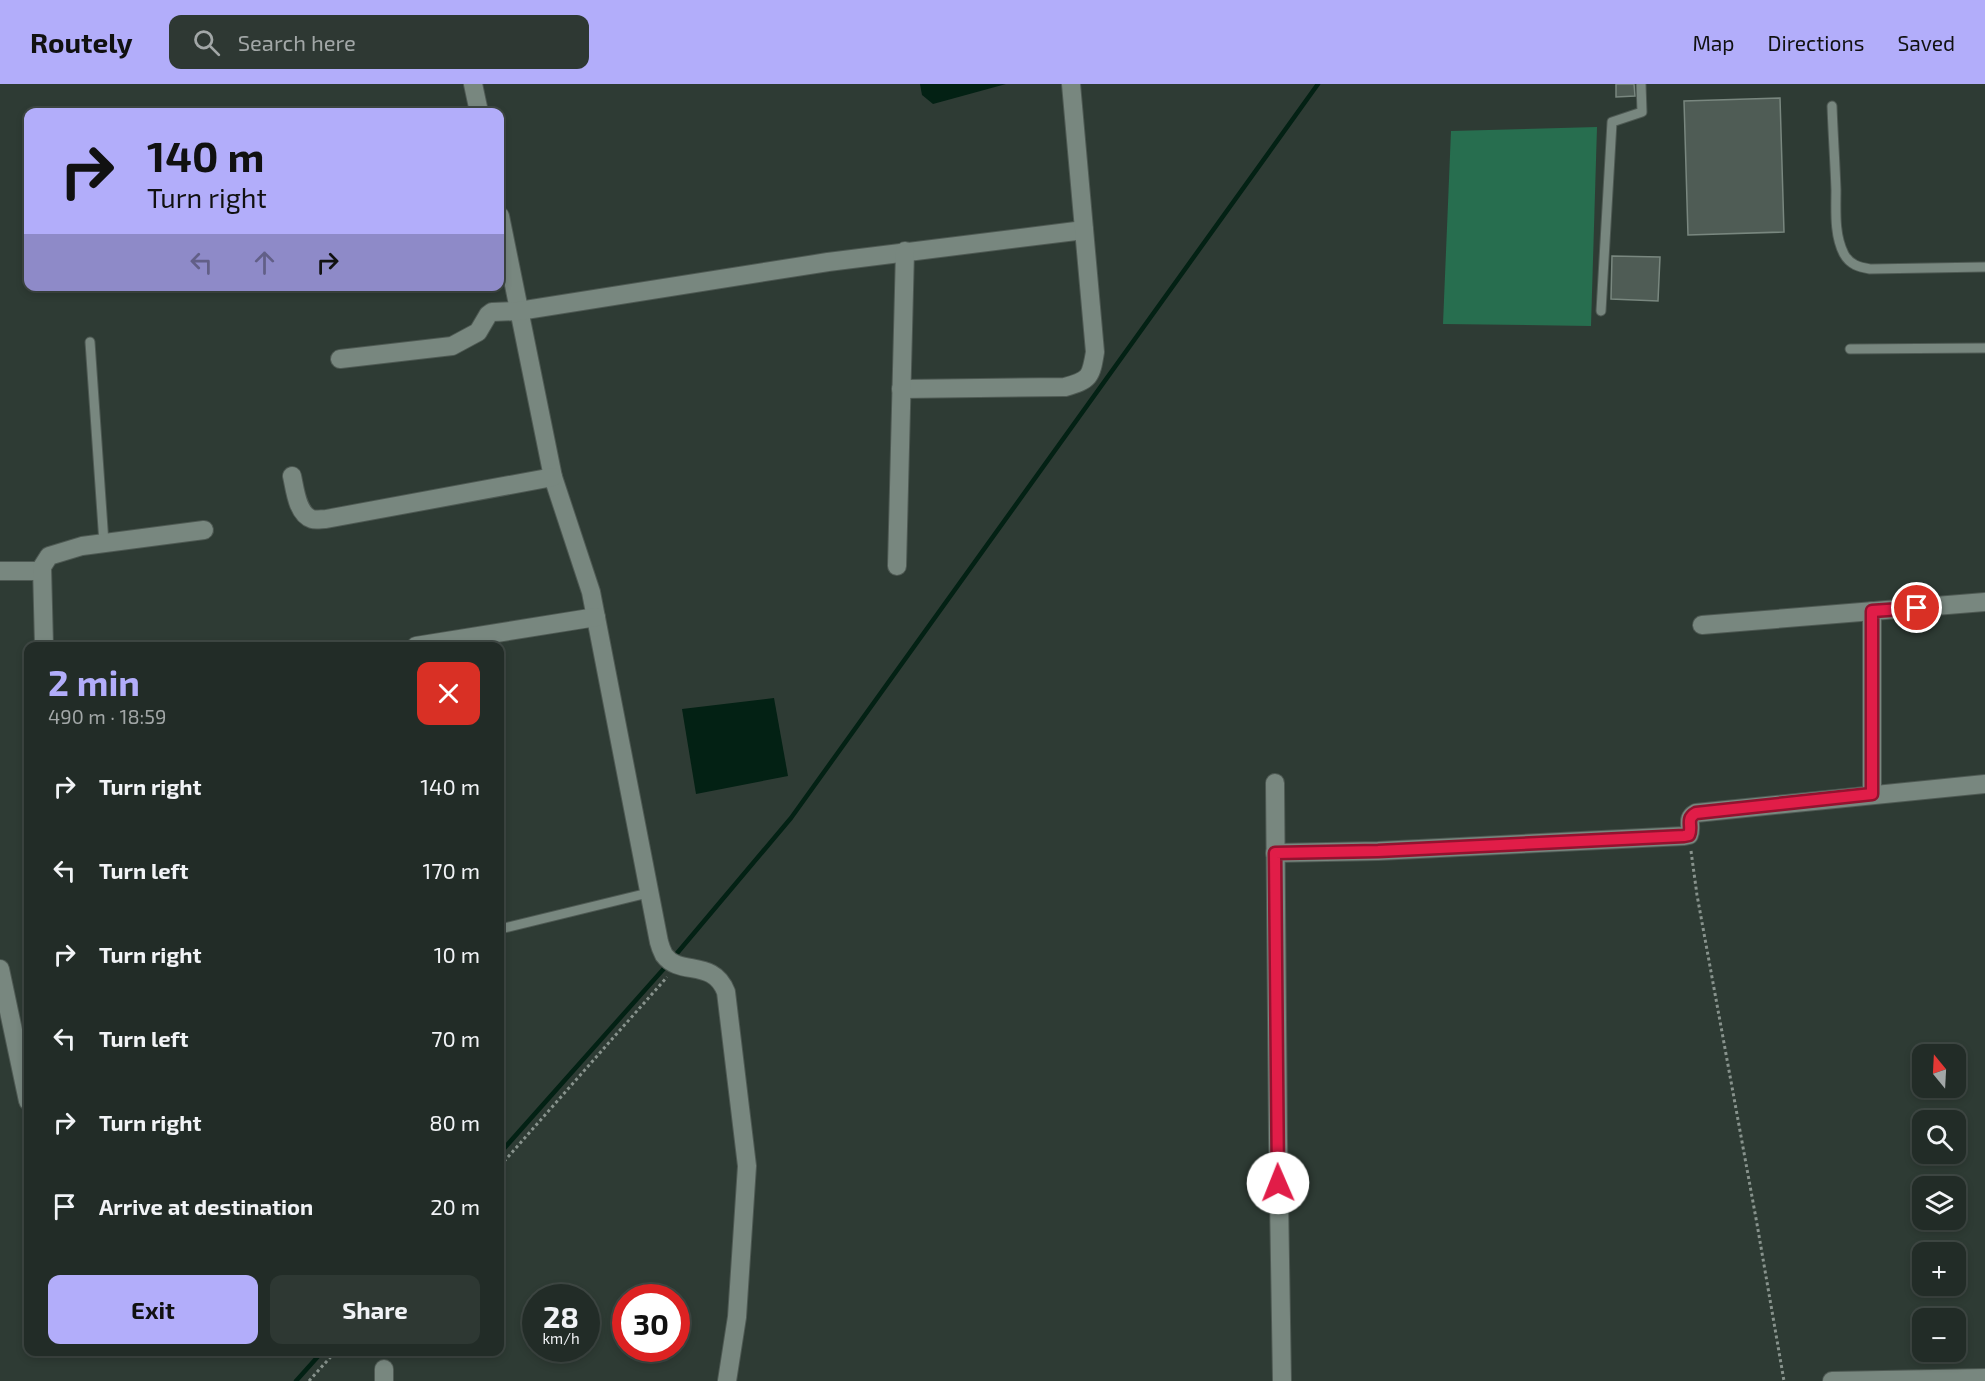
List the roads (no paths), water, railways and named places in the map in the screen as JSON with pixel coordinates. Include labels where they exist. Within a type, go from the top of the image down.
[{"type":"street","points":[[473,84],[478,108]]},
{"type":"street","points":[[901,389],[1065,387],[1084,382],[1092,373],[1095,352],[1071,84]]},
{"type":"street","points":[[340,359],[452,346],[478,333],[492,312],[519,310],[905,251],[1084,231]]},
{"type":"street","points":[[504,236],[552,477],[591,592],[658,942],[672,961],[713,974],[722,982],[726,992],[747,1166],[737,1317],[727,1381]]},
{"type":"street","points":[[897,566],[905,251]]},
{"type":"street","points":[[292,476],[299,506],[311,519],[326,519],[552,477]]},
{"type":"street","points":[[44,642],[42,571],[44,562],[49,556],[82,546],[204,530]]},
{"type":"street","points":[[0,571],[42,571]]},
{"type":"street","points":[[1702,626],[1985,602]]},
{"type":"street","points":[[1872,611],[1872,794]]},
{"type":"street","points":[[441,642],[596,617]]},
{"type":"street","points":[[1275,783],[1282,1381]]},
{"type":"street","points":[[1275,853],[1389,851],[1689,835],[1689,820],[1691,815],[1696,813],[1985,784]]},
{"type":"street","points":[[0,969],[24,1082]]},
{"type":"street","points":[[1833,1381],[1985,1378]]},
{"type":"lane","points":[[1601,311],[1612,122],[1642,112],[1641,84]]},
{"type":"lane","points":[[1832,106],[1839,240],[1849,261],[1856,266],[1870,269],[1985,267]]},
{"type":"lane","points":[[90,342],[104,543]]},
{"type":"lane","points":[[1850,349],[1985,348]]},
{"type":"lane","points":[[504,928],[648,893]]},
{"type":"waterway","points":[[673,958],[791,818],[1318,84]]},
{"type":"waterway","points":[[504,1148],[668,964]]},
{"type":"waterway","points":[[296,1381],[318,1356]]}]
